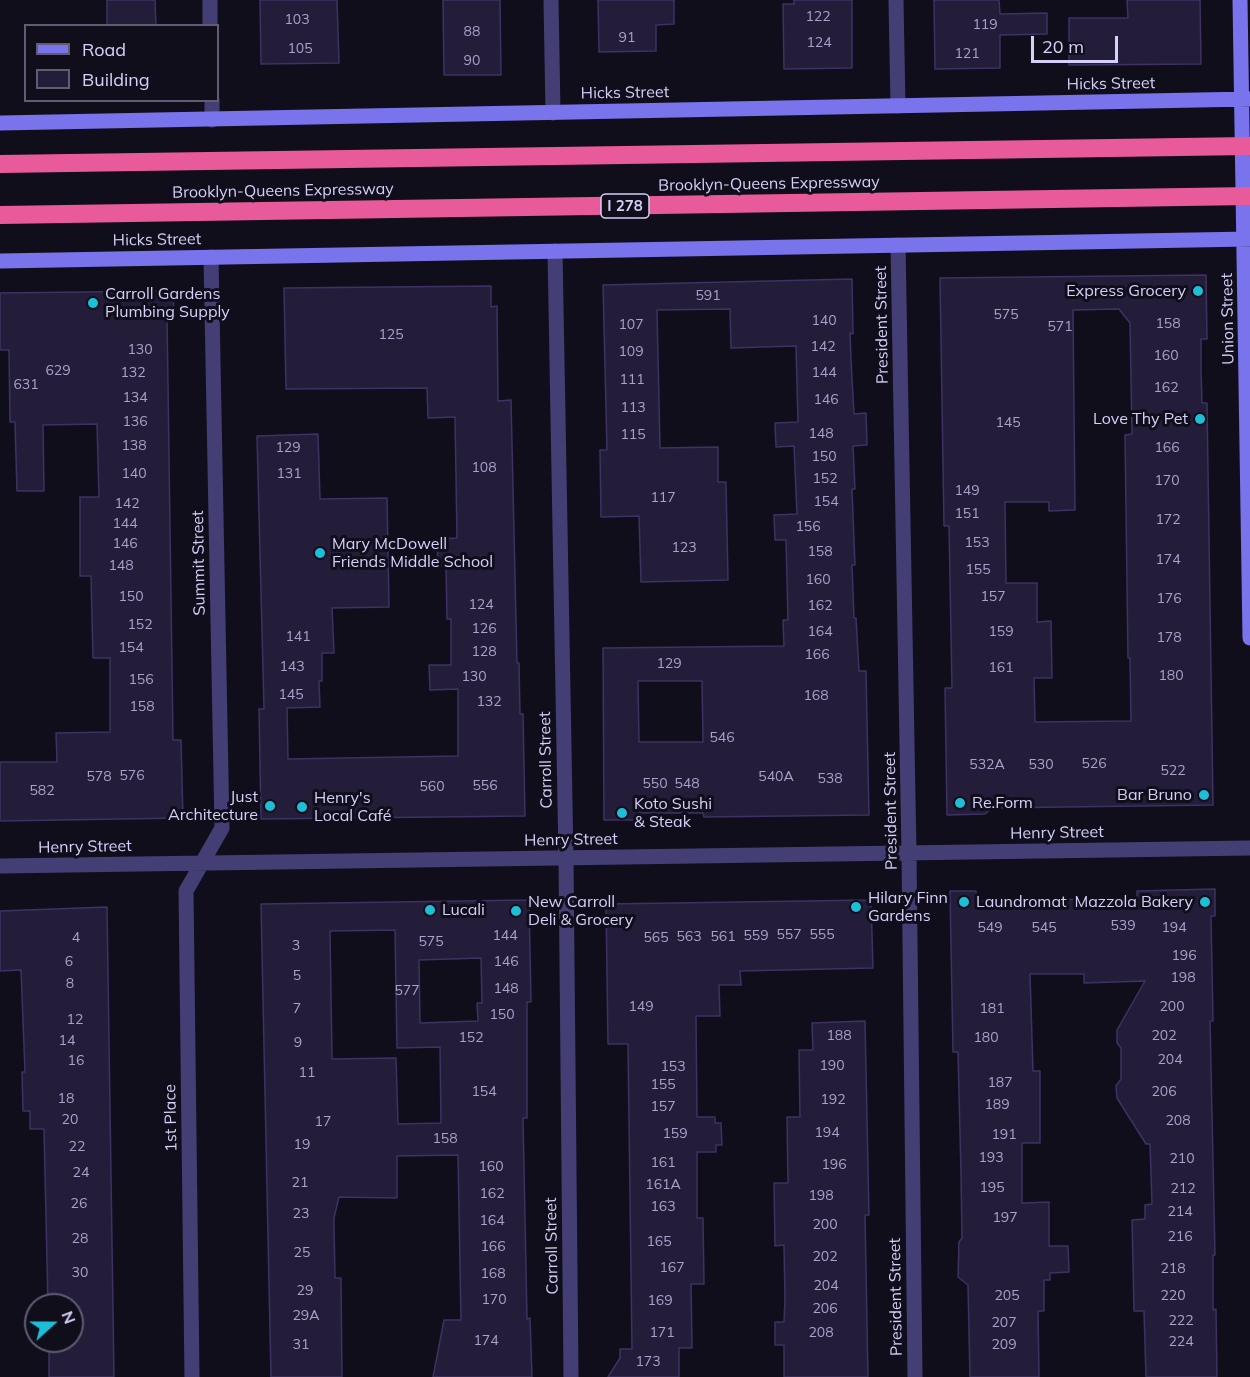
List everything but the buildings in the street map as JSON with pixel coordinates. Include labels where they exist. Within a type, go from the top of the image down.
[{"type":"highway","name":"Brooklyn-Queens Expressway","points":[[0,164],[1250,146]]},
{"type":"highway","name":"Brooklyn-Queens Expressway","points":[[0,215],[1250,196]]},
{"type":"street","points":[[210,0],[210,24]]},
{"type":"street","points":[[551,0],[553,113]]},
{"type":"street","points":[[896,0],[898,106]]},
{"type":"street","name":"Union Street","points":[[1240,0],[1245,105],[1244,218],[1247,239],[1250,638]]},
{"type":"street","points":[[212,102],[212,120]]},
{"type":"street","name":"Hicks Street","points":[[0,123],[898,106],[1245,105]]},
{"type":"street","name":"Hicks Street","points":[[0,261],[1247,239]]},
{"type":"street","name":"President Street","points":[[898,245],[909,853],[915,1377]]},
{"type":"street","name":"Carroll Street","points":[[555,251],[566,858],[571,1377]]},
{"type":"street","name":"Summit Street","points":[[202,863],[222,828],[211,257]]},
{"type":"street","name":"Henry Street","points":[[0,866],[1250,848]]},
{"type":"street","name":"1st Place","points":[[192,1377],[186,891],[202,863]]},
{"type":"place","name":"Express Grocery","points":[[1198,291]]},
{"type":"place","name":"Carroll Gardens Plumbing Supply","points":[[93,303]]},
{"type":"place","name":"Love Thy Pet","points":[[1200,419]]},
{"type":"place","name":"Mary McDowell Friends Middle School","points":[[320,553]]},
{"type":"place","name":"Bar Bruno","points":[[1204,795]]},
{"type":"place","name":"Re.Form","points":[[960,803]]},
{"type":"place","name":"Just Architecture","points":[[270,806]]},
{"type":"place","name":"Henry's Local Café","points":[[302,807]]},
{"type":"place","name":"Koto Sushi & Steak","points":[[622,813]]},
{"type":"place","name":"Laundromat","points":[[964,902]]},
{"type":"place","name":"Mazzola Bakery","points":[[1205,902]]},
{"type":"place","name":"Hilary Finn Gardens","points":[[856,907]]},
{"type":"place","name":"Lucali","points":[[430,910]]},
{"type":"place","name":"New Carroll Deli & Grocery","points":[[516,911]]}]
